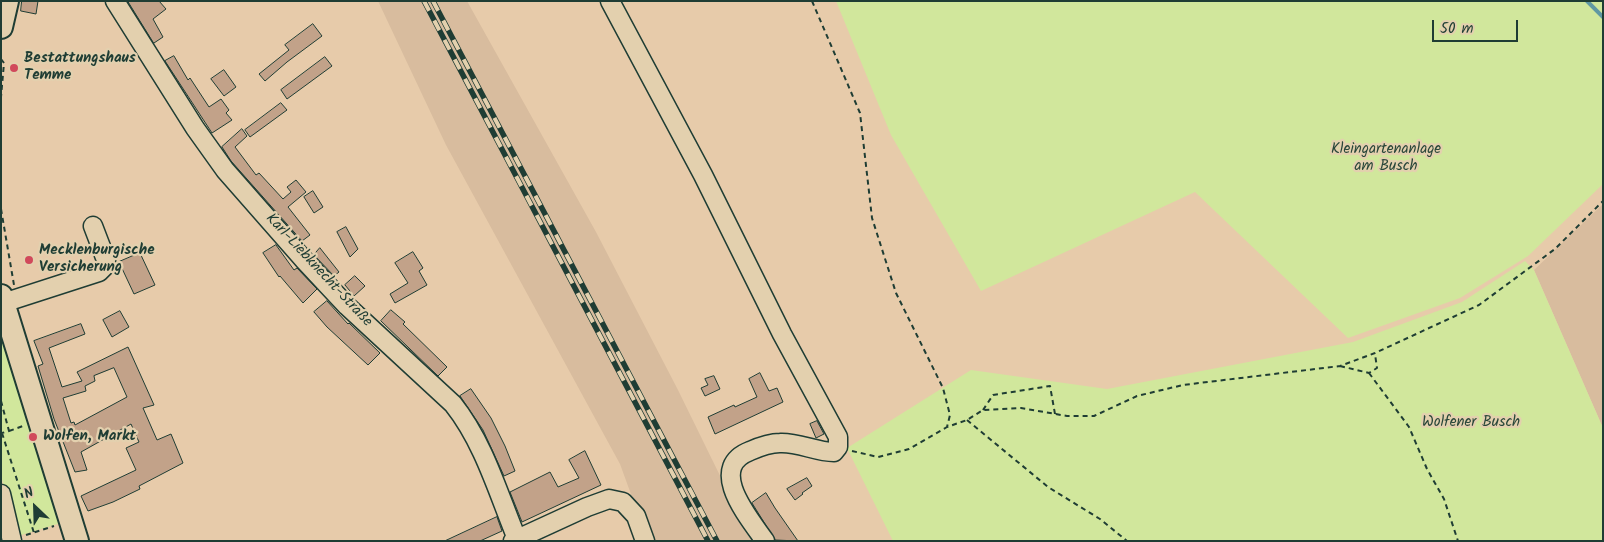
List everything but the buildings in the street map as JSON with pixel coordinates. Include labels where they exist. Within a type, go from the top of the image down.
[{"type":"main road","points":[[1,27],[7,1]]},
{"type":"main road","points":[[2,299],[77,541]]},
{"type":"street","name":"Karl-Liebknecht-Straße","points":[[114,1],[195,128],[225,170],[347,306],[453,404],[477,442],[523,538]]},
{"type":"street","points":[[610,1],[703,175],[782,334],[836,432],[839,443],[838,448],[831,452],[780,443],[754,449],[736,459],[732,467],[733,491],[739,504],[765,541]]},
{"type":"street","points":[[2,299],[99,272],[105,266],[106,260],[93,226]]},
{"type":"street","points":[[1,494],[12,540]]},
{"type":"street","points":[[523,538],[587,506],[609,500],[622,502],[636,516],[645,541]]},
{"type":"path","points":[[812,1],[860,113],[872,218],[896,293],[943,388],[950,415],[947,427]]},
{"type":"path","points":[[1,58],[4,63],[1,97]]},
{"type":"path","points":[[983,410],[1021,408],[1067,416],[1094,416],[1137,396],[1183,385],[1340,366],[1375,353],[1479,305],[1554,249],[1603,201]]},
{"type":"path","points":[[1,209],[10,262]]},
{"type":"path","points":[[1,243],[6,242]]},
{"type":"path","points":[[1369,373],[1377,368],[1375,353]]},
{"type":"path","points":[[1340,366],[1369,373],[1409,427],[1427,469],[1444,500],[1458,541]]},
{"type":"path","points":[[838,448],[878,457],[909,450],[947,427],[967,420],[983,410],[992,395],[1050,386],[1055,414]]},
{"type":"path","points":[[1,401],[8,430],[1,433],[34,532]]},
{"type":"path","points":[[967,420],[1048,487],[1100,519],[1127,541]]},
{"type":"path","points":[[12,540],[54,526]]},
{"type":"shaded area","points":[[378,1],[467,1],[596,232],[678,390],[752,541],[648,541],[620,464],[446,145]]},
{"type":"shaded area","points":[[1603,204],[1603,428],[1534,270]]},
{"type":"green space","name":"Kleingartenanlage am Busch","points":[[836,1],[1603,1],[1603,184],[1528,256],[1460,298],[1348,338],[1195,192],[981,291],[891,135]]},
{"type":"green space","name":"Wolfener Busch","points":[[1525,261],[1534,270],[1603,428],[1603,541],[893,541],[847,448],[971,370],[1107,389],[1353,342],[1462,302]]},
{"type":"green space","points":[[1,329],[64,522],[18,536],[1,476]]},
{"type":"waterway","points":[[1587,1],[1603,17]]},
{"type":"railway","points":[[424,1],[708,541]]},
{"type":"railway","points":[[433,1],[717,541]]},
{"type":"place","name":"Bestattungshaus Temme","points":[[14,68]]},
{"type":"place","name":"Mecklenburgische Versicherung","points":[[29,260]]},
{"type":"place","name":"Wolfen, Markt","points":[[33,437]]}]
